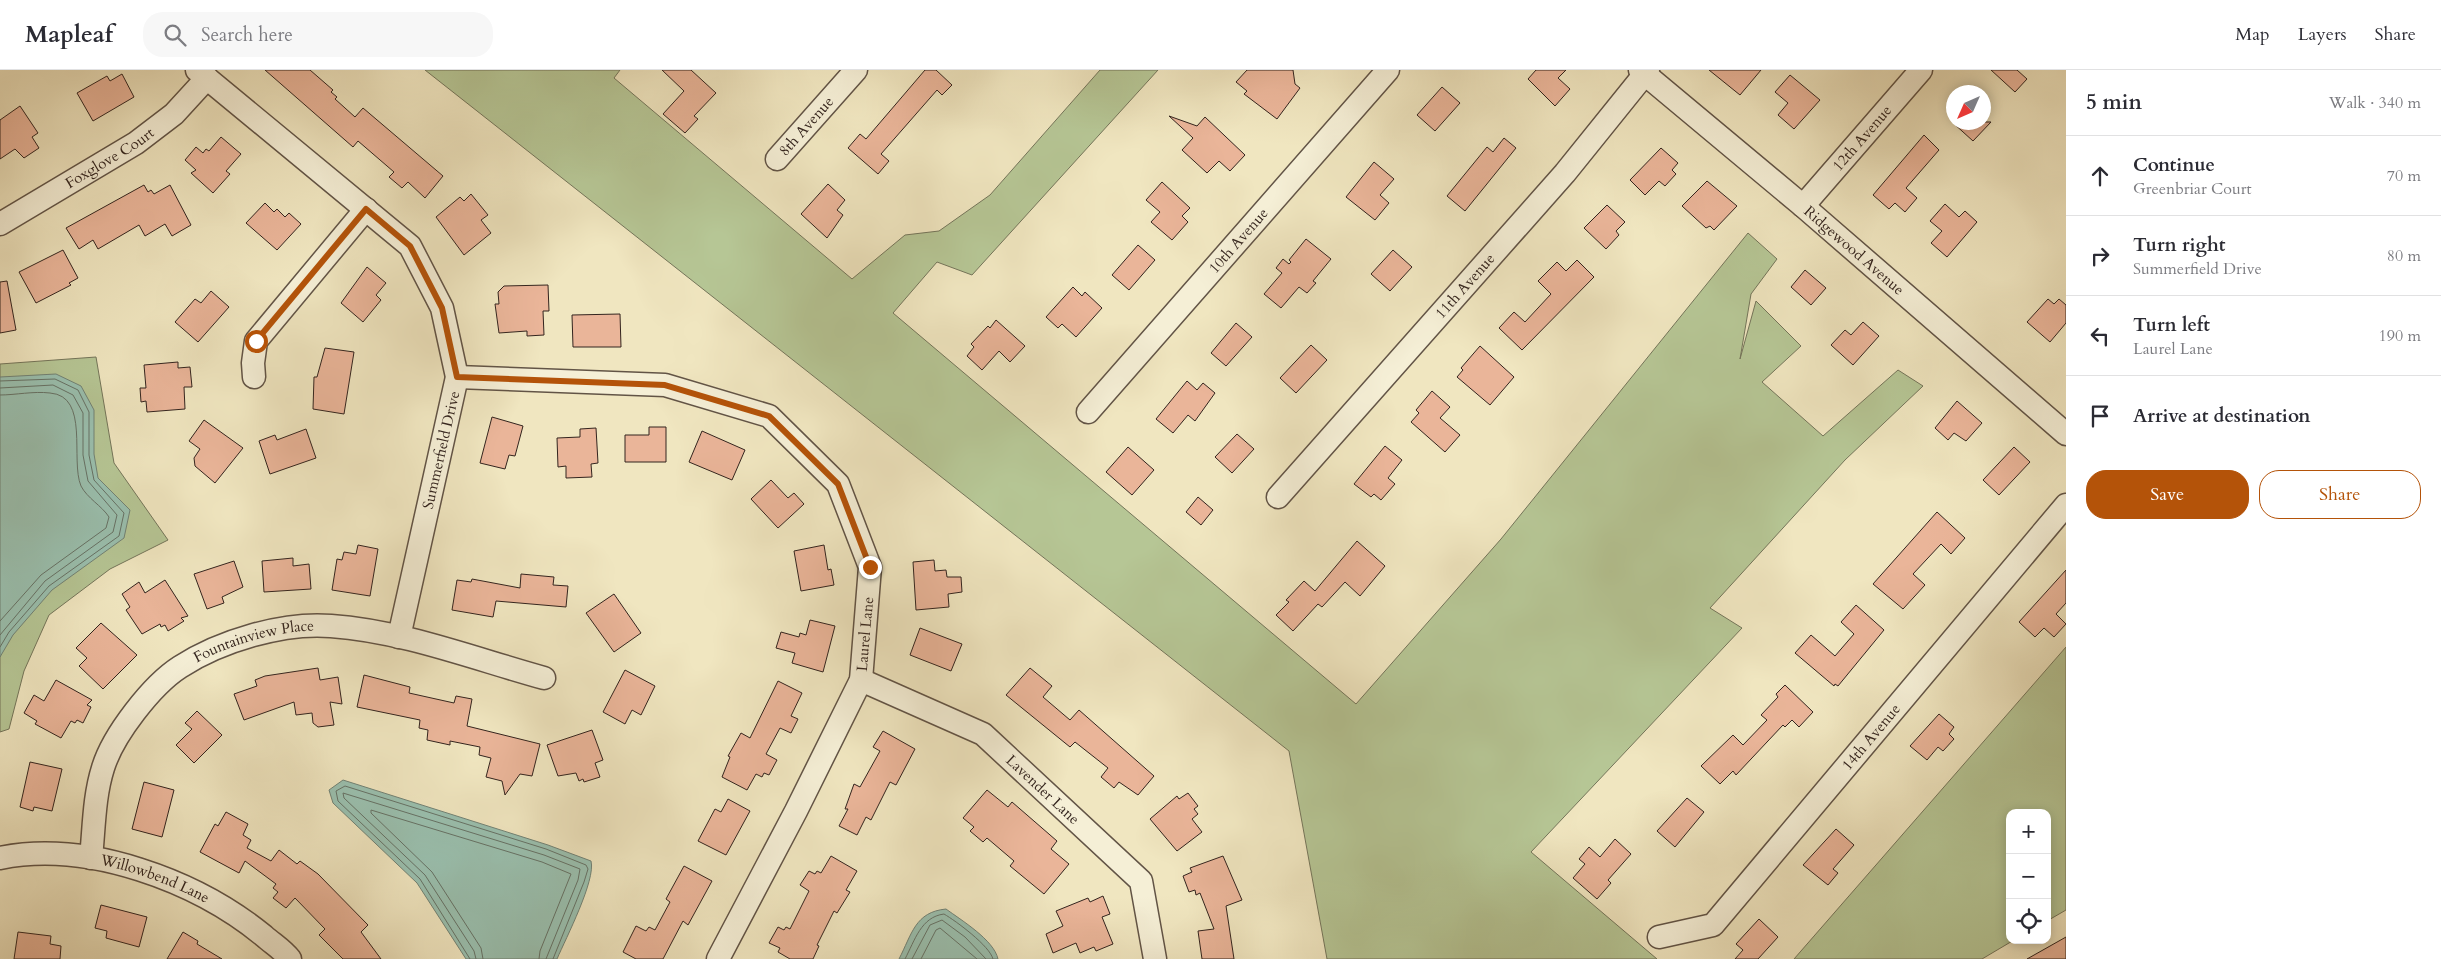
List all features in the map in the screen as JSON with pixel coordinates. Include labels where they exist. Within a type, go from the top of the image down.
[{"type":"street","name":"8th Avenue","points":[[777,159],[856,70]]},
{"type":"street","name":"10th Avenue","points":[[1088,412],[1388,70]]},
{"type":"street","name":"12th Avenue","points":[[1803,206],[1921,70]]},
{"type":"street","name":"Ridgewood Avenue","points":[[1644,71],[2066,434]]},
{"type":"street","name":"11th Avenue","points":[[1278,497],[1565,173],[1644,71]]},
{"type":"street","name":"Summerfield Drive","points":[[202,74],[410,246],[442,308],[457,377],[399,637]]},
{"type":"street","name":"Foxglove Court","points":[[0,224],[136,143],[174,114],[202,74]]},
{"type":"street","points":[[254,377],[253,363],[256,341],[366,209]]},
{"type":"street","name":"Laurel Lane","points":[[457,377],[665,385],[769,416],[838,484],[870,567],[861,680],[796,811],[718,959]]},
{"type":"street","name":"14th Avenue","points":[[1659,937],[1714,925],[2066,505]]},
{"type":"street","name":"Fountainview Place","points":[[91,858],[103,767],[117,739],[139,705],[179,668],[215,648],[254,636],[305,625],[333,626],[399,637],[544,678]]},
{"type":"street","name":"Lavender Lane","points":[[861,680],[984,734],[1142,880],[1155,959]]},
{"type":"street","name":"Willowbend Lane","points":[[0,858],[46,855],[91,858],[168,879],[205,896],[243,919],[290,959]]},
{"type":"shaded area","points":[[425,70],[620,70],[614,78],[852,279],[905,235],[939,231],[990,195],[1100,70],[1158,70],[972,275],[937,262],[893,313],[1356,704],[1501,539],[1748,233],[1777,259],[1751,294],[1740,359],[1756,301],[1801,346],[1762,382],[1823,436],[1898,370],[1923,386],[1845,460],[1710,608],[1742,628],[1531,852],[1657,959],[1327,959],[1289,751]]},
{"type":"shaded area","points":[[96,357],[114,463],[168,540],[110,569],[49,615],[24,671],[9,729],[0,732],[0,364]]},
{"type":"shaded area","points":[[2066,647],[2066,910],[2051,919],[2051,809],[2006,809],[2007,944],[1982,959],[1794,959]]},
{"type":"water","points":[[56,374],[81,386],[94,410],[94,454],[98,478],[130,510],[124,538],[52,590],[13,635],[0,657],[0,377]]},
{"type":"water","points":[[343,780],[548,845],[591,861],[591,870],[585,895],[557,959],[466,959],[417,883],[333,803],[329,790]]},
{"type":"water","points":[[946,909],[984,938],[998,959],[899,959],[911,933],[921,920],[936,911]]},
{"type":"building","points":[[265,70],[310,70],[333,90],[331,92],[337,97],[335,99],[355,117],[363,108],[443,176],[425,198],[408,182],[402,188],[389,177],[394,172],[358,141],[353,147]]},
{"type":"building","points":[[662,70],[691,70],[716,93],[694,116],[698,119],[685,133],[663,114],[684,91]]},
{"type":"building","points":[[925,70],[936,70],[952,85],[942,95],[937,90],[881,154],[889,161],[878,174],[848,148],[860,134],[866,139]]},
{"type":"building","points":[[1247,70],[1293,70],[1295,84],[1300,88],[1277,119],[1244,94],[1247,91],[1236,82]]},
{"type":"building","points":[[1536,70],[1566,70],[1558,78],[1570,89],[1555,106],[1528,79]]},
{"type":"building","points":[[1709,70],[1761,70],[1740,95]]},
{"type":"building","points":[[1991,70],[2017,70],[2027,79],[2015,92]]},
{"type":"building","points":[[122,74],[134,97],[93,121],[77,93],[107,76],[110,81]]},
{"type":"building","points":[[1790,75],[1820,100],[1794,129],[1778,115],[1788,103],[1775,92]]},
{"type":"building","points":[[1442,87],[1460,103],[1435,131],[1417,115]]},
{"type":"building","points":[[20,106],[38,133],[32,137],[39,148],[24,158],[15,149],[0,159],[0,120]]},
{"type":"building","points":[[1169,116],[1197,126],[1205,117],[1245,155],[1230,171],[1219,161],[1207,173],[1182,150],[1193,138]]},
{"type":"building","points":[[1961,130],[1983,130],[1973,141]]},
{"type":"building","points":[[1924,135],[1939,150],[1906,188],[1917,198],[1905,212],[1895,203],[1889,209],[1873,195]]},
{"type":"building","points":[[221,137],[241,154],[226,171],[230,174],[213,193],[191,173],[196,170],[185,160],[196,147],[203,153],[206,149],[209,151]]},
{"type":"building","points":[[1504,138],[1516,148],[1465,211],[1447,196],[1487,147],[1493,152]]},
{"type":"building","points":[[1661,148],[1678,163],[1672,170],[1676,174],[1665,186],[1659,181],[1645,195],[1630,180]]},
{"type":"building","points":[[1374,162],[1394,179],[1380,195],[1389,203],[1375,220],[1346,197]]},
{"type":"building","points":[[1707,181],[1737,206],[1714,230],[1710,226],[1706,228],[1682,206]]},
{"type":"building","points":[[1162,182],[1190,208],[1182,216],[1188,222],[1172,240],[1151,222],[1160,212],[1146,200]]},
{"type":"building","points":[[828,184],[845,200],[837,210],[843,215],[827,238],[801,214]]},
{"type":"building","points":[[144,185],[148,192],[151,190],[154,194],[170,185],[191,225],[172,236],[165,224],[145,236],[139,225],[98,249],[93,240],[79,249],[66,228]]},
{"type":"building","points":[[471,194],[488,215],[481,220],[491,233],[464,255],[436,217],[460,197],[464,201]]},
{"type":"building","points":[[265,203],[274,212],[277,209],[285,217],[289,213],[301,224],[277,250],[246,223]]},
{"type":"building","points":[[1945,204],[1959,217],[1965,211],[1977,222],[1947,257],[1931,243],[1942,231],[1930,221]]},
{"type":"building","points":[[1607,205],[1625,222],[1616,231],[1619,235],[1606,249],[1584,228]]},
{"type":"building","points":[[1306,239],[1331,259],[1313,281],[1316,283],[1307,293],[1299,287],[1281,308],[1264,294],[1282,273],[1276,268],[1283,259],[1289,264],[1291,262],[1289,260]]},
{"type":"building","points":[[1138,245],[1155,260],[1129,290],[1112,275]]},
{"type":"building","points":[[63,250],[78,278],[69,283],[71,285],[36,303],[19,272]]},
{"type":"building","points":[[1393,250],[1412,267],[1390,291],[1371,274]]},
{"type":"building","points":[[1577,260],[1594,277],[1522,350],[1499,328],[1514,312],[1525,322],[1551,294],[1538,281],[1557,262],[1566,271]]},
{"type":"building","points":[[367,267],[386,283],[376,295],[381,300],[363,322],[341,303]]},
{"type":"building","points":[[1805,270],[1826,288],[1811,305],[1791,287]]},
{"type":"building","points":[[7,281],[16,330],[0,333],[0,282]]},
{"type":"building","points":[[548,285],[549,311],[543,311],[544,335],[527,336],[527,331],[499,333],[495,304],[499,304],[498,292],[504,286]]},
{"type":"building","points":[[1073,287],[1082,296],[1085,292],[1102,308],[1076,337],[1062,324],[1058,328],[1046,317]]},
{"type":"building","points":[[211,291],[229,307],[198,342],[175,322],[195,299],[201,303]]},
{"type":"building","points":[[2048,299],[2054,304],[2059,299],[2066,305],[2066,323],[2050,342],[2027,322]]},
{"type":"building","points":[[620,314],[621,347],[573,347],[572,315]]},
{"type":"building","points":[[996,320],[1025,346],[1010,362],[999,351],[982,370],[967,356],[974,347],[971,344],[988,326],[990,328]]},
{"type":"building","points":[[1863,322],[1879,336],[1853,365],[1831,345],[1845,330],[1851,335]]},
{"type":"building","points":[[1236,323],[1252,337],[1226,366],[1211,353]]},
{"type":"building","points":[[1311,345],[1327,360],[1296,393],[1280,378]]},
{"type":"building","points":[[1480,346],[1514,377],[1490,405],[1457,377],[1463,370],[1461,368]]},
{"type":"building","points":[[325,348],[354,352],[344,414],[313,409],[314,377],[317,377]]},
{"type":"building","points":[[178,362],[178,368],[190,367],[192,387],[184,387],[185,409],[147,412],[146,401],[141,402],[140,388],[146,388],[144,365]]},
{"type":"building","points":[[1187,381],[1197,390],[1203,383],[1215,393],[1195,421],[1188,415],[1173,433],[1156,419]]},
{"type":"building","points":[[1432,391],[1450,407],[1440,418],[1460,435],[1445,452],[1411,422],[1419,413],[1416,410]]},
{"type":"building","points":[[1957,401],[1982,423],[1966,441],[1954,433],[1948,440],[1935,428]]},
{"type":"building","points":[[492,417],[523,426],[515,456],[509,455],[505,469],[480,463]]},
{"type":"building","points":[[204,420],[243,448],[215,483],[195,466],[194,458],[200,449],[189,441]]},
{"type":"building","points":[[649,427],[666,427],[666,462],[625,462],[625,435],[649,435]]},
{"type":"building","points":[[596,428],[598,463],[591,464],[592,477],[566,478],[566,466],[558,467],[557,438],[580,437],[580,429]]},
{"type":"building","points":[[306,429],[316,458],[270,474],[259,441],[275,435],[277,440]]},
{"type":"building","points":[[702,431],[745,450],[732,480],[689,462]]},
{"type":"building","points":[[1237,434],[1254,449],[1232,473],[1215,457]]},
{"type":"building","points":[[1385,446],[1402,460],[1388,478],[1395,484],[1381,500],[1374,494],[1371,497],[1354,484]]},
{"type":"building","points":[[1128,447],[1154,470],[1132,495],[1106,472]]},
{"type":"building","points":[[2014,447],[2030,462],[1999,495],[1983,480]]},
{"type":"building","points":[[771,480],[788,498],[794,493],[804,504],[778,528],[751,499]]},
{"type":"building","points":[[1198,497],[1213,510],[1201,525],[1186,512]]},
{"type":"building","points":[[1937,512],[1965,538],[1951,554],[1941,544],[1913,574],[1925,585],[1903,609],[1873,584]]},
{"type":"building","points":[[1357,541],[1385,566],[1360,596],[1345,582],[1322,607],[1318,604],[1293,631],[1276,615],[1289,602],[1286,600],[1304,581],[1315,591]]},
{"type":"building","points":[[358,545],[378,549],[370,596],[332,590],[337,559],[342,560],[344,552],[356,554]]},
{"type":"building","points":[[824,545],[828,570],[831,569],[834,585],[801,591],[794,551]]},
{"type":"building","points":[[293,558],[293,566],[309,564],[311,589],[264,592],[262,561]]},
{"type":"building","points":[[934,560],[935,571],[946,570],[947,577],[961,577],[962,592],[948,594],[949,607],[916,610],[913,562]]},
{"type":"building","points":[[234,561],[243,587],[222,597],[224,603],[207,609],[194,574]]},
{"type":"building","points":[[2066,570],[2066,603],[2056,614],[2066,624],[2054,637],[2044,628],[2035,637],[2019,622]]},
{"type":"building","points":[[521,574],[554,577],[553,585],[568,586],[566,607],[496,601],[493,617],[452,610],[457,580],[471,582],[472,579],[520,588]]},
{"type":"building","points":[[165,580],[188,616],[181,618],[184,621],[168,631],[165,625],[161,627],[160,624],[142,634],[126,610],[130,607],[122,594],[139,582],[145,593]]},
{"type":"building","points":[[614,594],[641,633],[614,652],[586,613]]},
{"type":"building","points":[[1856,605],[1884,630],[1838,686],[1835,684],[1834,686],[1795,653],[1811,635],[1835,656],[1854,634],[1841,622]]},
{"type":"building","points":[[810,620],[835,626],[823,672],[792,663],[795,653],[776,648],[781,632],[799,637],[800,633],[806,635]]},
{"type":"building","points":[[101,623],[137,655],[103,689],[79,666],[87,658],[76,648]]},
{"type":"building","points":[[920,628],[962,644],[951,671],[910,655]]},
{"type":"building","points":[[318,668],[320,680],[338,677],[342,704],[330,702],[334,725],[318,727],[313,723],[312,713],[296,715],[294,702],[244,720],[234,694],[257,686],[255,680],[265,676]]},
{"type":"building","points":[[1030,668],[1052,686],[1043,697],[1070,720],[1079,710],[1154,776],[1138,795],[1119,782],[1114,788],[1101,777],[1108,768],[1075,742],[1070,747],[1006,695]]},
{"type":"building","points":[[625,670],[655,686],[641,715],[632,710],[625,724],[603,712]]},
{"type":"building","points":[[364,675],[410,687],[409,693],[454,703],[456,696],[472,699],[467,726],[540,744],[532,776],[520,774],[505,795],[502,781],[486,777],[491,758],[479,755],[480,747],[450,741],[450,745],[427,740],[428,730],[419,728],[420,720],[357,707]]},
{"type":"building","points":[[56,680],[92,700],[87,705],[91,707],[83,723],[77,720],[75,723],[71,721],[61,738],[35,724],[37,721],[24,713],[34,695],[44,701]]},
{"type":"building","points":[[778,681],[802,693],[791,716],[798,719],[791,733],[780,728],[766,754],[777,760],[769,775],[764,773],[762,777],[756,774],[747,790],[722,777],[730,757],[728,756],[741,733],[750,738]]},
{"type":"building","points":[[1785,685],[1813,712],[1799,727],[1792,720],[1785,727],[1783,725],[1736,775],[1733,771],[1720,784],[1701,766],[1733,735],[1743,745],[1767,720],[1761,715],[1778,697],[1776,694]]},
{"type":"building","points":[[197,711],[222,735],[194,763],[176,745],[192,729],[185,723]]},
{"type":"building","points":[[1939,714],[1954,727],[1949,734],[1954,739],[1943,751],[1938,747],[1927,760],[1910,746]]},
{"type":"building","points":[[592,730],[603,760],[595,763],[600,777],[584,782],[583,779],[579,781],[576,773],[558,776],[547,745]]},
{"type":"building","points":[[883,731],[915,749],[896,785],[890,782],[871,820],[866,817],[857,835],[839,826],[848,809],[845,809],[854,784],[860,787],[880,751],[873,747]]},
{"type":"building","points":[[30,762],[62,769],[52,811],[34,807],[33,811],[20,807]]},
{"type":"building","points":[[144,782],[174,790],[162,837],[132,829]]},
{"type":"building","points":[[987,790],[1008,807],[1012,802],[1057,841],[1051,849],[1069,864],[1044,894],[1010,866],[1014,861],[987,838],[983,842],[970,831],[974,827],[963,818]]},
{"type":"building","points":[[1188,793],[1198,806],[1194,809],[1198,814],[1192,819],[1202,832],[1177,851],[1150,819],[1177,796],[1179,799]]},
{"type":"building","points":[[1687,798],[1704,812],[1675,847],[1657,831]]},
{"type":"building","points":[[728,799],[750,811],[726,855],[698,841],[715,809],[721,812]]},
{"type":"building","points":[[226,812],[248,824],[243,835],[251,840],[247,848],[271,861],[279,850],[297,864],[300,861],[318,874],[368,925],[361,932],[381,959],[343,959],[319,935],[325,929],[295,898],[286,908],[273,898],[278,892],[273,888],[276,884],[245,861],[239,873],[200,852],[215,824],[218,826]]},
{"type":"building","points":[[1836,829],[1854,845],[1833,869],[1838,873],[1828,885],[1803,865]]},
{"type":"building","points":[[1615,839],[1631,854],[1608,880],[1611,883],[1597,899],[1573,878],[1585,864],[1579,859],[1589,847],[1600,857]]},
{"type":"building","points":[[831,856],[857,871],[846,890],[850,892],[837,913],[834,911],[817,945],[819,946],[813,959],[790,959],[778,952],[780,948],[769,943],[778,927],[784,930],[786,927],[790,929],[809,891],[800,885],[809,871],[815,874],[817,871],[821,873]]},
{"type":"building","points":[[1223,856],[1242,900],[1226,906],[1234,959],[1202,959],[1198,931],[1214,929],[1200,893],[1196,895],[1195,890],[1189,892],[1183,876],[1192,872],[1190,868]]},
{"type":"building","points":[[684,866],[712,881],[688,925],[683,921],[663,959],[636,959],[623,952],[636,926],[646,931],[649,927],[655,930],[670,902],[666,899]]},
{"type":"building","points":[[1103,896],[1110,914],[1102,917],[1113,944],[1096,951],[1094,947],[1080,953],[1076,943],[1053,953],[1046,934],[1063,926],[1056,911],[1088,898],[1090,902]]},
{"type":"building","points":[[101,905],[147,917],[139,947],[106,938],[107,931],[95,928]]},
{"type":"building","points":[[1759,919],[1778,937],[1758,959],[1735,959],[1743,950],[1736,944]]},
{"type":"building","points":[[18,932],[51,936],[50,944],[61,946],[60,959],[14,959]]},
{"type":"building","points":[[183,932],[198,941],[197,944],[222,959],[167,959]]},
{"type":"building","points":[[2066,937],[2066,959],[2027,959]]},
{"type":"route","points":[[256,341],[366,209],[410,246],[442,308],[457,377],[665,385],[769,416],[838,484],[870,567]]}]
